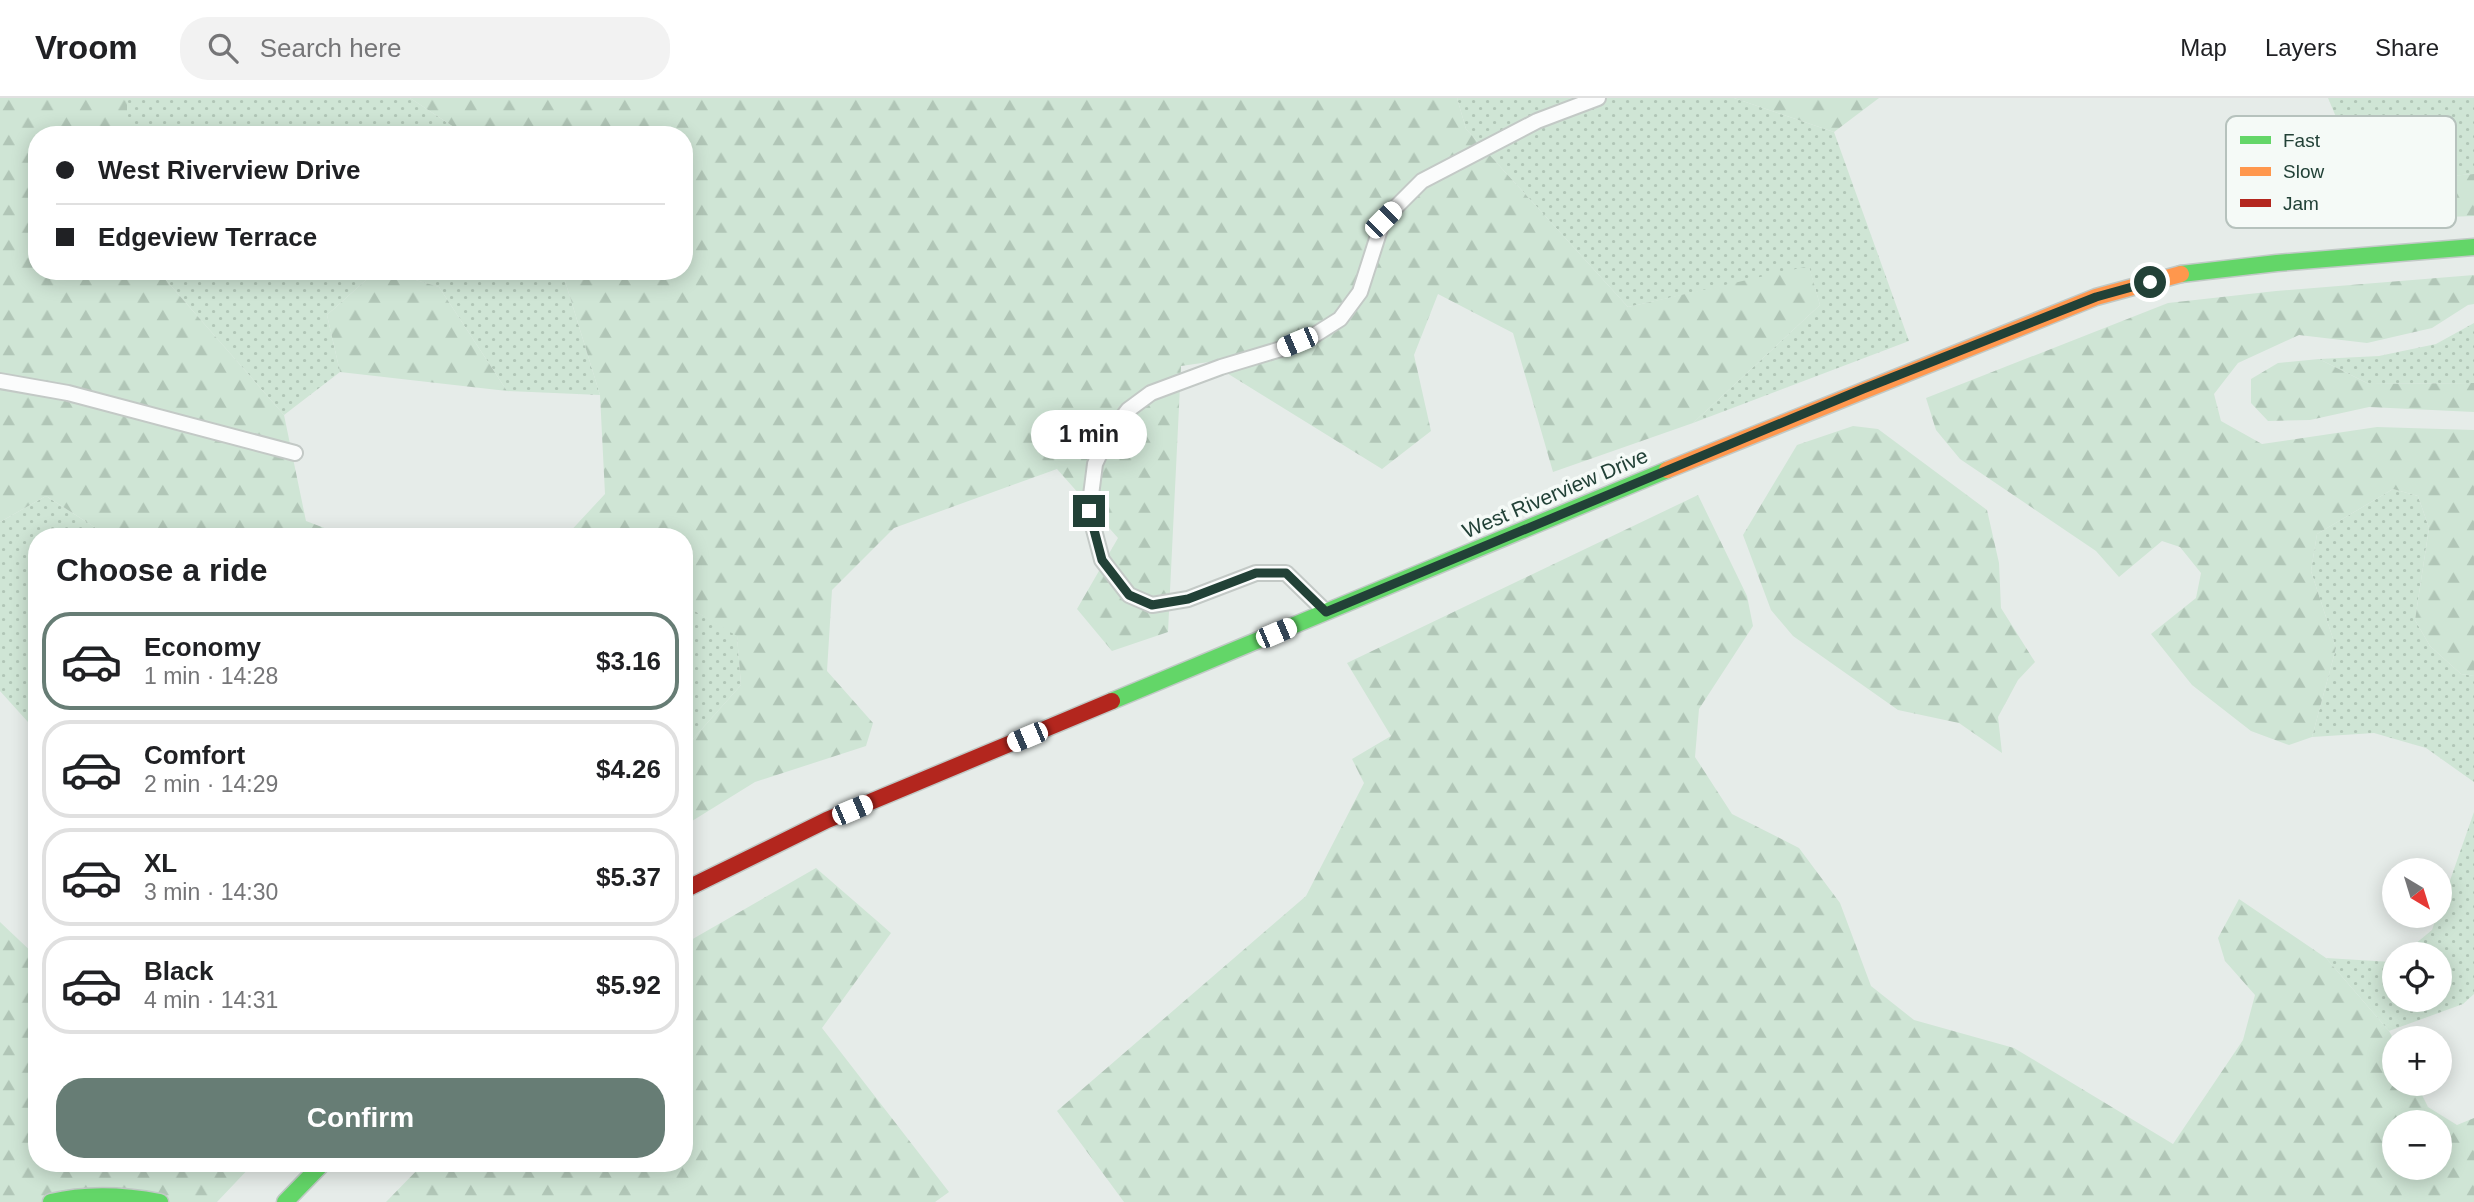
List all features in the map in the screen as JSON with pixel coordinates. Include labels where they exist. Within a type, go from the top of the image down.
[{"type":"street","name":"West Riverview Drive","points":[[693,886],[827,820],[1721,447],[2096,297],[2177,275],[2277,263],[2474,247]]},
{"type":"street","points":[[285,1202],[313,1172]]},
{"type":"street","points":[[51,1202],[67,1197],[112,1196],[160,1202]]},
{"type":"lane","points":[[1326,612],[1286,573],[1256,573],[1188,599],[1152,605],[1129,595],[1102,560],[1089,511],[1095,464],[1108,436],[1128,410],[1151,393],[1221,367],[1282,349],[1313,336],[1340,318],[1360,292],[1383,220],[1422,181],[1537,121],[1598,98]]},
{"type":"lane","points":[[0,381],[68,393],[295,453]]},
{"type":"green space","points":[[0,98],[127,98],[127,126],[28,126],[28,280],[166,280],[284,415],[306,521],[324,528],[96,528],[46,496],[0,522]]},
{"type":"green space","points":[[127,98],[410,98],[452,126],[127,126]]},
{"type":"green space","points":[[410,98],[1457,98],[1466,129],[1628,307],[1809,266],[1820,305],[1693,423],[1553,472],[1513,333],[1438,294],[1414,355],[1431,431],[1382,469],[1209,362],[1181,366],[1168,632],[1112,651],[1077,609],[1118,538],[1057,469],[894,528],[832,590],[827,671],[873,723],[866,746],[755,782],[693,820],[693,739],[741,685],[737,636],[693,610],[693,528],[573,528],[605,494],[600,395],[565,280],[693,280],[693,126],[452,126]]},
{"type":"green space","points":[[1457,98],[1734,98],[1834,132],[1909,341],[1693,423],[1820,305],[1809,267],[1628,307],[1466,129]]},
{"type":"green space","points":[[1734,98],[1879,98],[1834,132]]},
{"type":"green space","points":[[2328,98],[2474,98],[2474,174],[2456,175],[2456,116],[2336,116]]},
{"type":"green space","points":[[2474,174],[2474,216],[2456,217],[2456,175]]},
{"type":"green space","points":[[2474,275],[2474,304],[2468,305],[2432,328],[2367,343],[2299,335],[2238,363],[2214,394],[2221,421],[2262,444],[2377,427],[2474,430],[2474,676],[2461,674],[2430,646],[2415,620],[2429,528],[2418,496],[2393,489],[2317,534],[2311,571],[2336,648],[2312,737],[2289,745],[2251,731],[2192,685],[2151,634],[2196,598],[2201,573],[2180,547],[2162,541],[2119,577],[2096,551],[1960,459],[1936,430],[1926,398],[2168,303],[2276,291]]},
{"type":"green space","points":[[166,280],[366,280],[327,315],[340,372],[284,415]]},
{"type":"green space","points":[[366,280],[416,280],[439,287],[507,391],[340,372],[327,315]]},
{"type":"green space","points":[[416,280],[565,280],[600,395],[507,391],[439,287]]},
{"type":"green space","points":[[2474,323],[2474,383],[2369,384],[2319,359],[2379,356],[2436,344]]},
{"type":"green space","points":[[2319,359],[2369,384],[2474,383],[2474,412],[2369,407],[2310,420],[2268,421],[2251,403],[2251,379],[2278,363]]},
{"type":"green space","points":[[1853,426],[1878,429],[1987,510],[1999,563],[2001,608],[2035,662],[2018,680],[1998,717],[2002,753],[1959,723],[1898,710],[1793,636],[1771,610],[1743,535],[1797,445]]},
{"type":"green space","points":[[2393,489],[2418,496],[2429,528],[2415,620],[2430,646],[2461,674],[2474,676],[2474,782],[2426,748],[2374,733],[2312,737],[2336,648],[2311,571],[2317,534]]},
{"type":"green space","points":[[1698,495],[1747,596],[1753,626],[1699,709],[1695,757],[1732,814],[1799,848],[1840,903],[1871,986],[1914,1020],[2014,1048],[2173,1144],[2243,1040],[2255,995],[2225,961],[2218,938],[2239,899],[2326,958],[2385,1026],[2382,1026],[2382,1096],[2422,1096],[2428,1107],[2433,1110],[2382,1110],[2382,1180],[2452,1180],[2452,1122],[2457,1125],[2474,1118],[2474,1202],[1124,1202],[1057,1111],[1306,896],[1364,783],[1352,759],[1391,736],[1347,663]]},
{"type":"green space","points":[[46,496],[96,528],[28,528],[28,722],[0,691],[0,522]]},
{"type":"green space","points":[[693,610],[737,635],[741,685],[693,739]]},
{"type":"green space","points":[[2474,812],[2474,994],[2463,1004],[2452,1008],[2452,942],[2418,942],[2433,928],[2452,928],[2452,875]]},
{"type":"green space","points":[[816,868],[891,933],[822,1028],[949,1192],[935,1202],[386,1202],[415,1172],[693,1172],[693,939]]},
{"type":"green space","points":[[0,922],[28,948],[28,1172],[245,1172],[217,1202],[0,1202]]},
{"type":"green space","points":[[2326,958],[2382,961],[2382,1012],[2441,1012],[2403,1026],[2385,1026]]},
{"type":"traffic: fast","points":[[2181,274],[2277,263],[2474,247]]},
{"type":"traffic: fast","points":[[1112,701],[1667,470]]},
{"type":"traffic: fast","points":[[285,1202],[314,1172]]},
{"type":"traffic: fast","points":[[51,1202],[106,1196],[160,1202]]},
{"type":"traffic: slow","points":[[1667,470],[2096,297],[2181,274]]},
{"type":"traffic: jam","points":[[693,886],[827,820],[1112,701]]},
{"type":"route","points":[[1089,511],[1102,560],[1129,595],[1152,605],[1188,599],[1256,573],[1286,573],[1326,612],[1863,389],[2096,297],[2150,282]]}]
